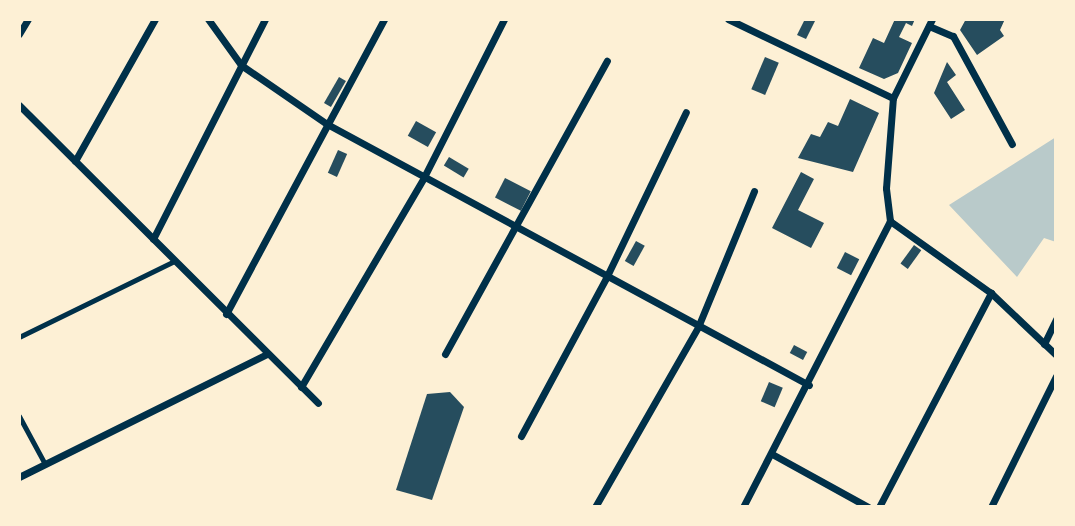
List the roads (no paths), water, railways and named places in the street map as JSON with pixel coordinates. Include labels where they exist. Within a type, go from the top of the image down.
[{"type":"street","points":[[19,34],[28,19]]},
{"type":"street","points":[[75,160],[155,19]]},
{"type":"street","points":[[208,19],[241,65],[327,124],[606,278],[809,385]]},
{"type":"street","points":[[153,239],[265,19]]},
{"type":"street","points":[[226,314],[384,19]]},
{"type":"street","points":[[301,387],[424,177],[504,19]]},
{"type":"street","points":[[728,19],[893,98]]},
{"type":"street","points":[[743,507],[809,385],[890,221],[886,188],[893,98],[930,23],[953,36],[1012,144]]},
{"type":"street","points":[[445,354],[607,61]]},
{"type":"street","points":[[19,105],[318,403]]},
{"type":"street","points":[[521,436],[606,278],[686,112]]},
{"type":"street","points":[[595,507],[698,327],[754,191]]},
{"type":"street","points":[[890,221],[991,293],[1056,355]]},
{"type":"street","points":[[879,507],[991,293]]},
{"type":"street","points":[[1044,344],[1056,319]]},
{"type":"street","points":[[19,477],[267,354]]},
{"type":"street","points":[[991,507],[1056,376]]},
{"type":"street","points":[[772,454],[868,507]]},
{"type":"lane","points":[[19,337],[174,261]]},
{"type":"lane","points":[[19,416],[45,464]]}]
